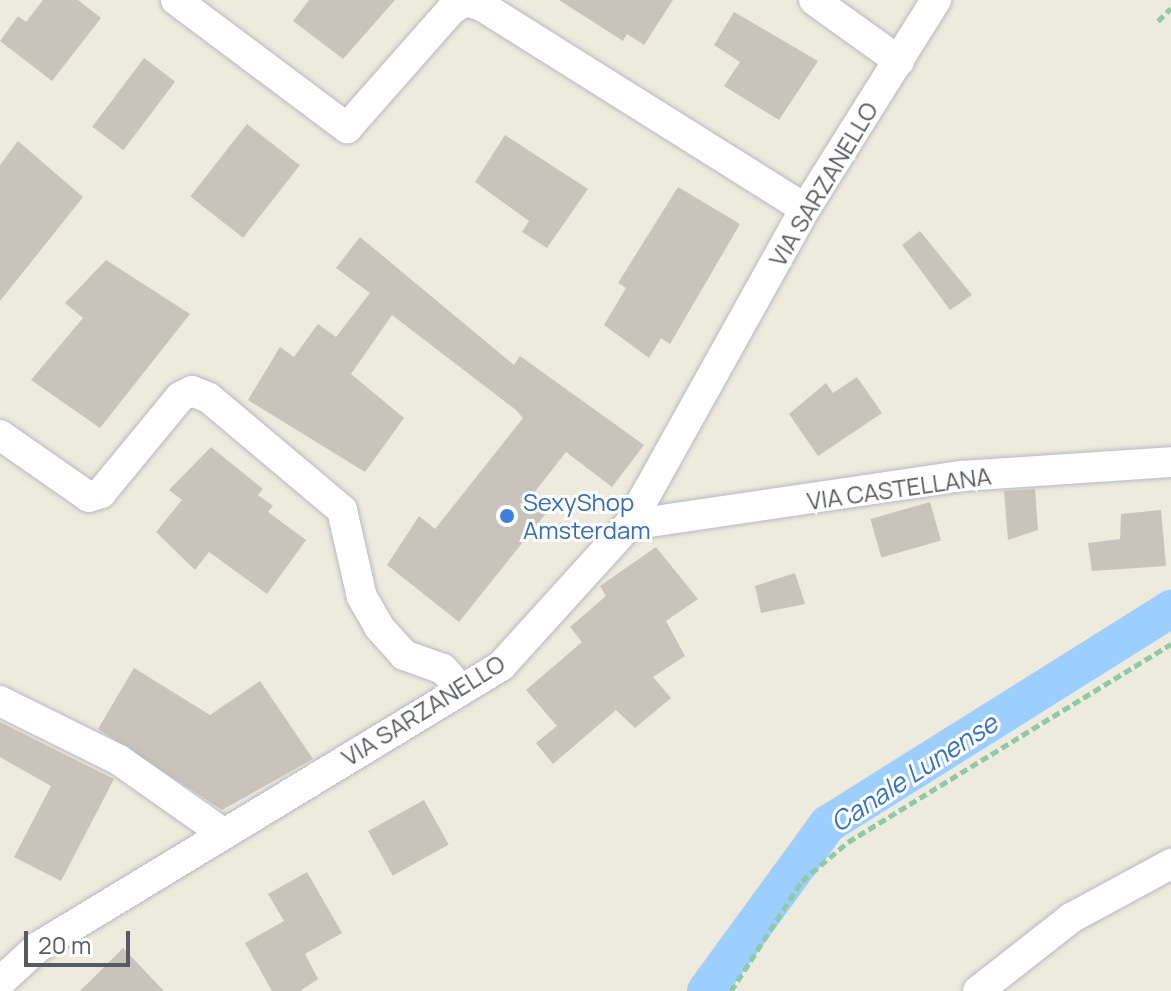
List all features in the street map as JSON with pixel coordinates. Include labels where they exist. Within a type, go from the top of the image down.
[{"type":"street","points":[[176,0],[347,128],[451,10],[465,1],[482,6],[805,209]]},
{"type":"street","points":[[814,0],[899,61]]},
{"type":"street","name":"VIA SARZANELLO","points":[[0,982],[38,947],[501,666],[629,525],[805,209],[936,0]]},
{"type":"street","points":[[0,435],[89,497],[101,493],[180,397],[192,391],[209,398],[342,510],[362,597],[379,627],[404,655],[443,669],[461,690]]},
{"type":"street","name":"VIA CASTELLANA","points":[[629,525],[962,476],[1171,462]]},
{"type":"street","points":[[0,701],[119,760],[223,833]]},
{"type":"street","points":[[978,991],[1071,918],[1171,864]]},
{"type":"path","points":[[1158,21],[1171,8]]},
{"type":"path","points":[[731,991],[802,881],[848,842],[1171,644]]},
{"type":"building","points":[[43,0],[78,0],[101,18],[52,81],[0,41],[18,16],[26,22]]},
{"type":"building","points":[[309,0],[395,0],[343,59],[293,21]]},
{"type":"building","points":[[559,0],[673,0],[644,45],[627,34],[623,41]]},
{"type":"building","points":[[734,12],[818,61],[779,120],[724,86],[740,62],[714,45]]},
{"type":"building","points":[[144,58],[175,81],[123,150],[92,127]]},
{"type":"building","points":[[247,124],[300,165],[243,238],[190,196]]},
{"type":"building","points":[[505,135],[588,189],[547,248],[522,232],[529,221],[475,182]]},
{"type":"building","points":[[18,141],[83,197],[0,301],[0,165]]},
{"type":"building","points":[[678,187],[740,224],[670,344],[661,338],[649,358],[604,325],[626,288],[618,283]]},
{"type":"building","points":[[920,231],[972,295],[950,310],[902,245]]},
{"type":"building","points":[[360,237],[514,365],[520,356],[644,445],[612,487],[566,452],[530,498],[547,512],[459,622],[387,565],[419,516],[435,529],[523,418],[516,410],[392,315],[351,374],[404,418],[365,472],[248,400],[280,347],[294,357],[318,324],[336,337],[370,293],[336,268]]},
{"type":"building","points":[[106,260],[190,314],[100,428],[31,380],[83,318],[65,303]]},
{"type":"building","points":[[857,377],[882,413],[818,456],[789,414],[826,383],[833,393]]},
{"type":"building","points":[[211,447],[263,489],[258,495],[273,506],[268,512],[306,540],[267,594],[209,552],[195,570],[156,532],[182,500],[169,490]]},
{"type":"building","points":[[1035,489],[1038,530],[1008,540],[1004,491]]},
{"type":"building","points":[[930,502],[941,540],[881,558],[870,519]]},
{"type":"building","points":[[1161,510],[1166,566],[1092,571],[1088,543],[1120,539],[1121,514]]},
{"type":"building","points":[[656,547],[698,599],[666,621],[685,656],[653,677],[671,698],[635,728],[616,710],[553,764],[536,743],[557,726],[526,690],[582,642],[570,627],[606,596],[600,586]]},
{"type":"building","points":[[795,573],[805,604],[761,613],[755,586]]},
{"type":"building","points":[[134,668],[210,715],[260,681],[313,759],[222,810],[98,729]]},
{"type":"building","points":[[0,722],[114,779],[61,881],[14,857],[51,786],[0,757]]},
{"type":"building","points":[[424,800],[449,845],[393,876],[368,831]]},
{"type":"building","points":[[307,872],[342,933],[305,954],[318,979],[300,991],[272,991],[245,943],[284,921],[268,894]]},
{"type":"building","points":[[123,948],[164,991],[80,991]]},
{"type":"waterway","name":"Canale Lunense","points":[[706,991],[828,824],[1171,609]]},
{"type":"place","name":"SexyShop Amsterdam","points":[[507,516]]}]
